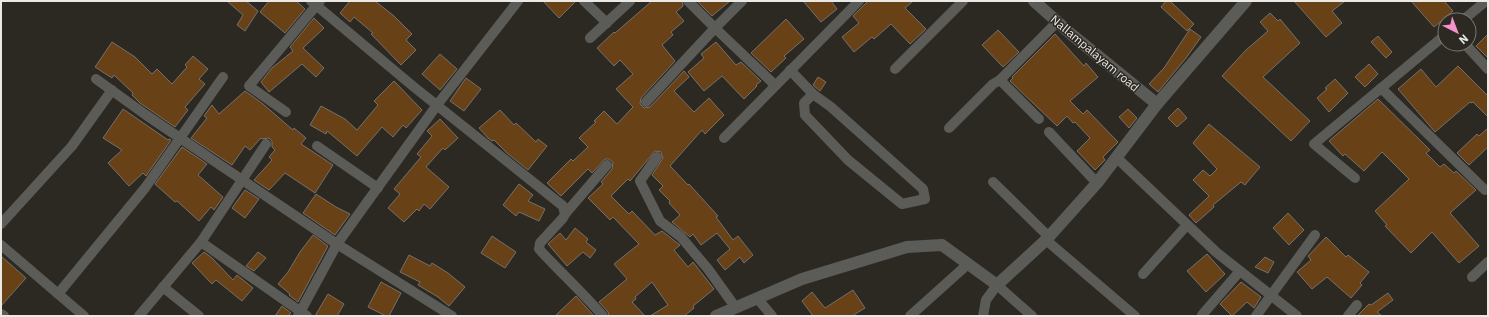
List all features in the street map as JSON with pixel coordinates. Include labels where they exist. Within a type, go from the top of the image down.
[{"type":"street","points":[[201,242],[302,315],[338,244],[437,106],[518,1]]},
{"type":"street","points":[[584,1],[607,23]]},
{"type":"street","points":[[590,38],[630,1]]},
{"type":"street","points":[[688,1],[775,85]]},
{"type":"street","points":[[646,102],[742,1]]},
{"type":"street","points":[[724,138],[859,1]]},
{"type":"street","points":[[895,69],[963,1]]},
{"type":"street","name":"Nallampalayam road","points":[[1034,1],[1057,22],[1157,104]]},
{"type":"street","points":[[983,316],[986,300],[998,285],[1047,239],[1097,183],[1157,104],[1246,1]]},
{"type":"street","points":[[1473,12],[1486,1]]},
{"type":"street","points":[[286,112],[249,86],[316,2],[393,70],[563,206],[565,214]]},
{"type":"street","points":[[949,128],[993,84],[1000,80],[1057,22]]},
{"type":"street","points":[[1355,178],[1314,144],[1437,42]]},
{"type":"street","points":[[1472,52],[1488,69]]},
{"type":"street","points":[[790,70],[813,94],[831,107],[923,189],[925,199],[902,204],[848,160],[805,115],[804,103],[813,94]]},
{"type":"street","points":[[58,294],[145,188],[223,76]]},
{"type":"street","points":[[96,79],[338,244],[452,316]]},
{"type":"street","points":[[1000,80],[1039,119]]},
{"type":"street","points":[[1381,88],[1485,190]]},
{"type":"street","points":[[1,224],[72,146],[112,90]]},
{"type":"street","points":[[1048,132],[1097,183]]},
{"type":"street","points":[[140,316],[201,242],[266,144]]},
{"type":"street","points":[[317,146],[378,188]]},
{"type":"street","points":[[656,157],[640,181],[660,221],[681,237],[708,269],[736,308]]},
{"type":"street","points":[[1116,158],[1216,252],[1297,316]]},
{"type":"street","points":[[603,316],[588,299],[559,272],[539,249],[540,243],[607,165]]},
{"type":"street","points":[[993,182],[1047,239],[1135,316]]},
{"type":"street","points":[[1143,274],[1187,225]]},
{"type":"street","points":[[1256,316],[1315,235]]},
{"type":"street","points":[[1,245],[84,316]]},
{"type":"street","points":[[716,316],[802,279],[907,247],[942,245],[998,285],[1032,316]]},
{"type":"street","points":[[1472,277],[1488,262]]},
{"type":"street","points":[[910,316],[968,264]]},
{"type":"street","points":[[1202,315],[1240,271]]},
{"type":"street","points":[[163,287],[199,316]]},
{"type":"street","points":[[757,298],[772,316]]},
{"type":"street","points":[[1348,316],[1357,305]]},
{"type":"building","points":[[227,1],[246,1],[258,11],[245,31],[237,25],[243,15]]},
{"type":"building","points":[[269,1],[296,1],[305,9],[285,33],[260,12]]},
{"type":"building","points":[[350,1],[375,1],[394,16],[412,34],[406,40],[416,50],[401,65],[371,34],[373,33],[354,17],[350,22],[340,13]]},
{"type":"building","points":[[543,1],[576,1],[559,18]]},
{"type":"building","points":[[652,1],[682,1],[683,6],[676,12],[684,21],[671,32],[673,35],[662,45],[675,61],[641,98],[640,104],[644,108],[650,107],[684,71],[689,77],[674,91],[694,112],[709,98],[724,115],[705,134],[702,130],[670,166],[688,185],[689,184],[718,216],[716,217],[733,240],[738,236],[753,255],[744,263],[740,257],[725,270],[717,260],[730,249],[717,233],[701,245],[693,234],[690,237],[672,222],[680,215],[669,203],[670,201],[659,190],[663,186],[652,175],[663,158],[661,152],[655,151],[630,181],[628,179],[611,196],[629,214],[632,211],[655,235],[662,231],[680,245],[674,250],[688,267],[693,262],[714,289],[693,306],[694,308],[684,316],[650,316],[668,305],[652,282],[635,297],[636,299],[632,302],[645,316],[609,316],[608,312],[599,302],[627,279],[614,264],[639,244],[613,217],[610,220],[588,198],[603,184],[601,182],[612,169],[613,162],[609,159],[605,159],[592,173],[588,169],[561,196],[547,183],[571,159],[573,161],[588,147],[579,138],[596,122],[594,121],[604,111],[617,124],[633,107],[616,89],[633,74],[620,60],[614,66],[597,48]]},
{"type":"building","points":[[697,1],[730,1],[712,16]]},
{"type":"building","points":[[803,1],[831,1],[837,9],[821,22]]},
{"type":"building","points":[[868,1],[913,1],[905,8],[926,29],[910,44],[891,24],[874,39],[872,37],[854,52],[842,37],[859,23],[853,16]]},
{"type":"building","points":[[1166,1],[1170,1],[1194,24],[1187,31],[1161,7]]},
{"type":"building","points":[[1294,1],[1345,1],[1332,11],[1342,23],[1326,37]]},
{"type":"building","points":[[1411,1],[1444,1],[1453,11],[1437,12],[1437,24],[1434,27]]},
{"type":"building","points":[[1270,13],[1278,21],[1280,19],[1300,43],[1263,77],[1310,121],[1291,141],[1222,76],[1246,50],[1268,31],[1260,22]]},
{"type":"building","points":[[314,18],[324,28],[303,48],[324,68],[316,77],[302,64],[269,92],[261,82],[272,68],[293,51],[290,47]]},
{"type":"building","points":[[786,19],[804,39],[784,56],[786,58],[771,72],[751,53]]},
{"type":"building","points":[[1190,29],[1201,37],[1158,92],[1149,84],[1164,68]]},
{"type":"building","points":[[998,30],[1019,52],[1003,67],[982,45]]},
{"type":"building","points":[[1055,34],[1084,66],[1086,63],[1098,77],[1070,101],[1083,114],[1087,110],[1118,142],[1103,157],[1105,160],[1095,170],[1077,151],[1090,138],[1075,122],[1073,123],[1067,116],[1057,126],[1010,81],[1013,78],[1012,77]]},
{"type":"building","points":[[1488,34],[1488,58],[1477,47],[1477,45]]},
{"type":"building","points":[[1378,36],[1392,52],[1386,58],[1371,42]]},
{"type":"building","points":[[112,42],[135,57],[152,74],[157,69],[172,84],[187,67],[185,65],[193,56],[208,69],[199,79],[205,84],[185,107],[188,110],[175,127],[140,103],[132,95],[133,93],[114,75],[112,78],[95,67]]},
{"type":"building","points":[[716,42],[736,65],[741,62],[761,81],[744,99],[722,76],[704,91],[688,72],[704,58],[701,54]]},
{"type":"building","points":[[440,54],[457,69],[440,90],[422,74]]},
{"type":"building","points":[[1369,64],[1378,74],[1365,87],[1355,77]]},
{"type":"building","points":[[1458,66],[1488,96],[1488,117],[1473,102],[1470,102],[1435,132],[1398,89],[1421,69],[1436,87]]},
{"type":"building","points":[[818,77],[826,82],[820,91],[813,85]]},
{"type":"building","points":[[466,78],[481,89],[464,111],[450,101]]},
{"type":"building","points":[[1335,79],[1348,93],[1329,112],[1317,98]]},
{"type":"building","points":[[394,81],[422,110],[406,128],[403,125],[393,137],[382,127],[357,156],[327,131],[326,134],[310,125],[321,106],[345,119],[357,130],[378,105],[374,101]]},
{"type":"building","points":[[245,91],[263,104],[293,130],[294,128],[306,138],[301,144],[333,165],[315,193],[285,173],[269,190],[254,180],[272,160],[269,157],[275,150],[272,147],[272,141],[269,138],[261,138],[250,150],[245,146],[232,165],[191,138],[207,118],[204,116],[212,105],[219,114]]},
{"type":"building","points":[[1378,99],[1430,150],[1426,153],[1440,167],[1444,164],[1454,173],[1456,171],[1476,190],[1450,213],[1479,246],[1459,263],[1432,232],[1411,253],[1385,226],[1387,225],[1375,211],[1409,179],[1382,152],[1364,171],[1345,154],[1343,156],[1329,141]]},
{"type":"building","points":[[1178,108],[1187,118],[1177,127],[1168,118]]},
{"type":"building","points":[[123,109],[168,140],[171,140],[146,176],[143,173],[129,186],[108,163],[122,150],[103,138]]},
{"type":"building","points":[[1128,109],[1137,118],[1129,128],[1119,117]]},
{"type":"building","points":[[500,110],[514,125],[516,123],[536,142],[538,139],[547,146],[528,170],[494,140],[492,141],[488,138],[479,128]]},
{"type":"building","points":[[440,119],[458,138],[445,150],[443,148],[426,167],[449,187],[430,209],[424,204],[419,211],[417,209],[404,222],[388,208],[400,194],[394,189],[421,157],[417,154],[432,136],[427,131]]},
{"type":"building","points":[[1209,124],[1260,167],[1245,185],[1241,182],[1213,205],[1214,207],[1196,223],[1189,215],[1209,196],[1193,180],[1203,170],[1210,176],[1217,169],[1193,143]]},
{"type":"building","points":[[1488,128],[1488,147],[1469,165],[1457,153],[1477,134],[1479,136]]},
{"type":"building","points":[[182,147],[207,164],[198,175],[223,197],[214,210],[211,207],[199,221],[155,184]]},
{"type":"building","points":[[519,184],[533,195],[528,201],[545,209],[539,221],[519,212],[516,216],[503,205]]},
{"type":"building","points":[[245,190],[259,199],[245,218],[232,208]]},
{"type":"building","points":[[316,194],[350,214],[335,235],[303,213]]},
{"type":"building","points":[[1288,213],[1304,230],[1289,245],[1273,228]]},
{"type":"building","points":[[575,228],[588,239],[586,242],[596,250],[590,258],[583,252],[567,266],[548,244],[560,233],[566,240]]},
{"type":"building","points":[[313,235],[328,246],[298,302],[278,284]]},
{"type":"building","points":[[492,236],[516,252],[505,268],[481,253]]},
{"type":"building","points":[[1326,237],[1346,257],[1348,255],[1369,272],[1360,283],[1362,285],[1351,298],[1327,277],[1312,289],[1297,272],[1311,260],[1308,256]]},
{"type":"building","points":[[204,252],[212,258],[233,280],[237,275],[253,288],[242,301],[216,280],[212,284],[192,263]]},
{"type":"building","points":[[258,252],[266,258],[254,271],[246,266]]},
{"type":"building","points":[[1207,254],[1225,274],[1206,292],[1187,271]]},
{"type":"building","points":[[409,255],[430,266],[432,263],[448,273],[465,287],[449,306],[438,297],[418,285],[420,282],[400,272]]},
{"type":"building","points":[[1,256],[26,278],[1,306]]},
{"type":"building","points":[[1265,257],[1274,262],[1268,273],[1255,267]]},
{"type":"building","points":[[381,282],[401,293],[389,316],[368,307]]},
{"type":"building","points":[[1241,282],[1261,297],[1254,308],[1247,302],[1232,316],[1220,304]]},
{"type":"building","points":[[853,290],[865,308],[852,316],[813,316],[802,301],[812,292],[825,308]]},
{"type":"building","points":[[1388,293],[1393,300],[1377,312],[1382,316],[1357,316],[1369,304],[1371,305]]},
{"type":"building","points":[[328,294],[344,304],[337,316],[315,316]]},
{"type":"building","points":[[576,296],[594,316],[555,316]]},
{"type":"building","points":[[282,306],[291,313],[288,316],[275,316]]}]
